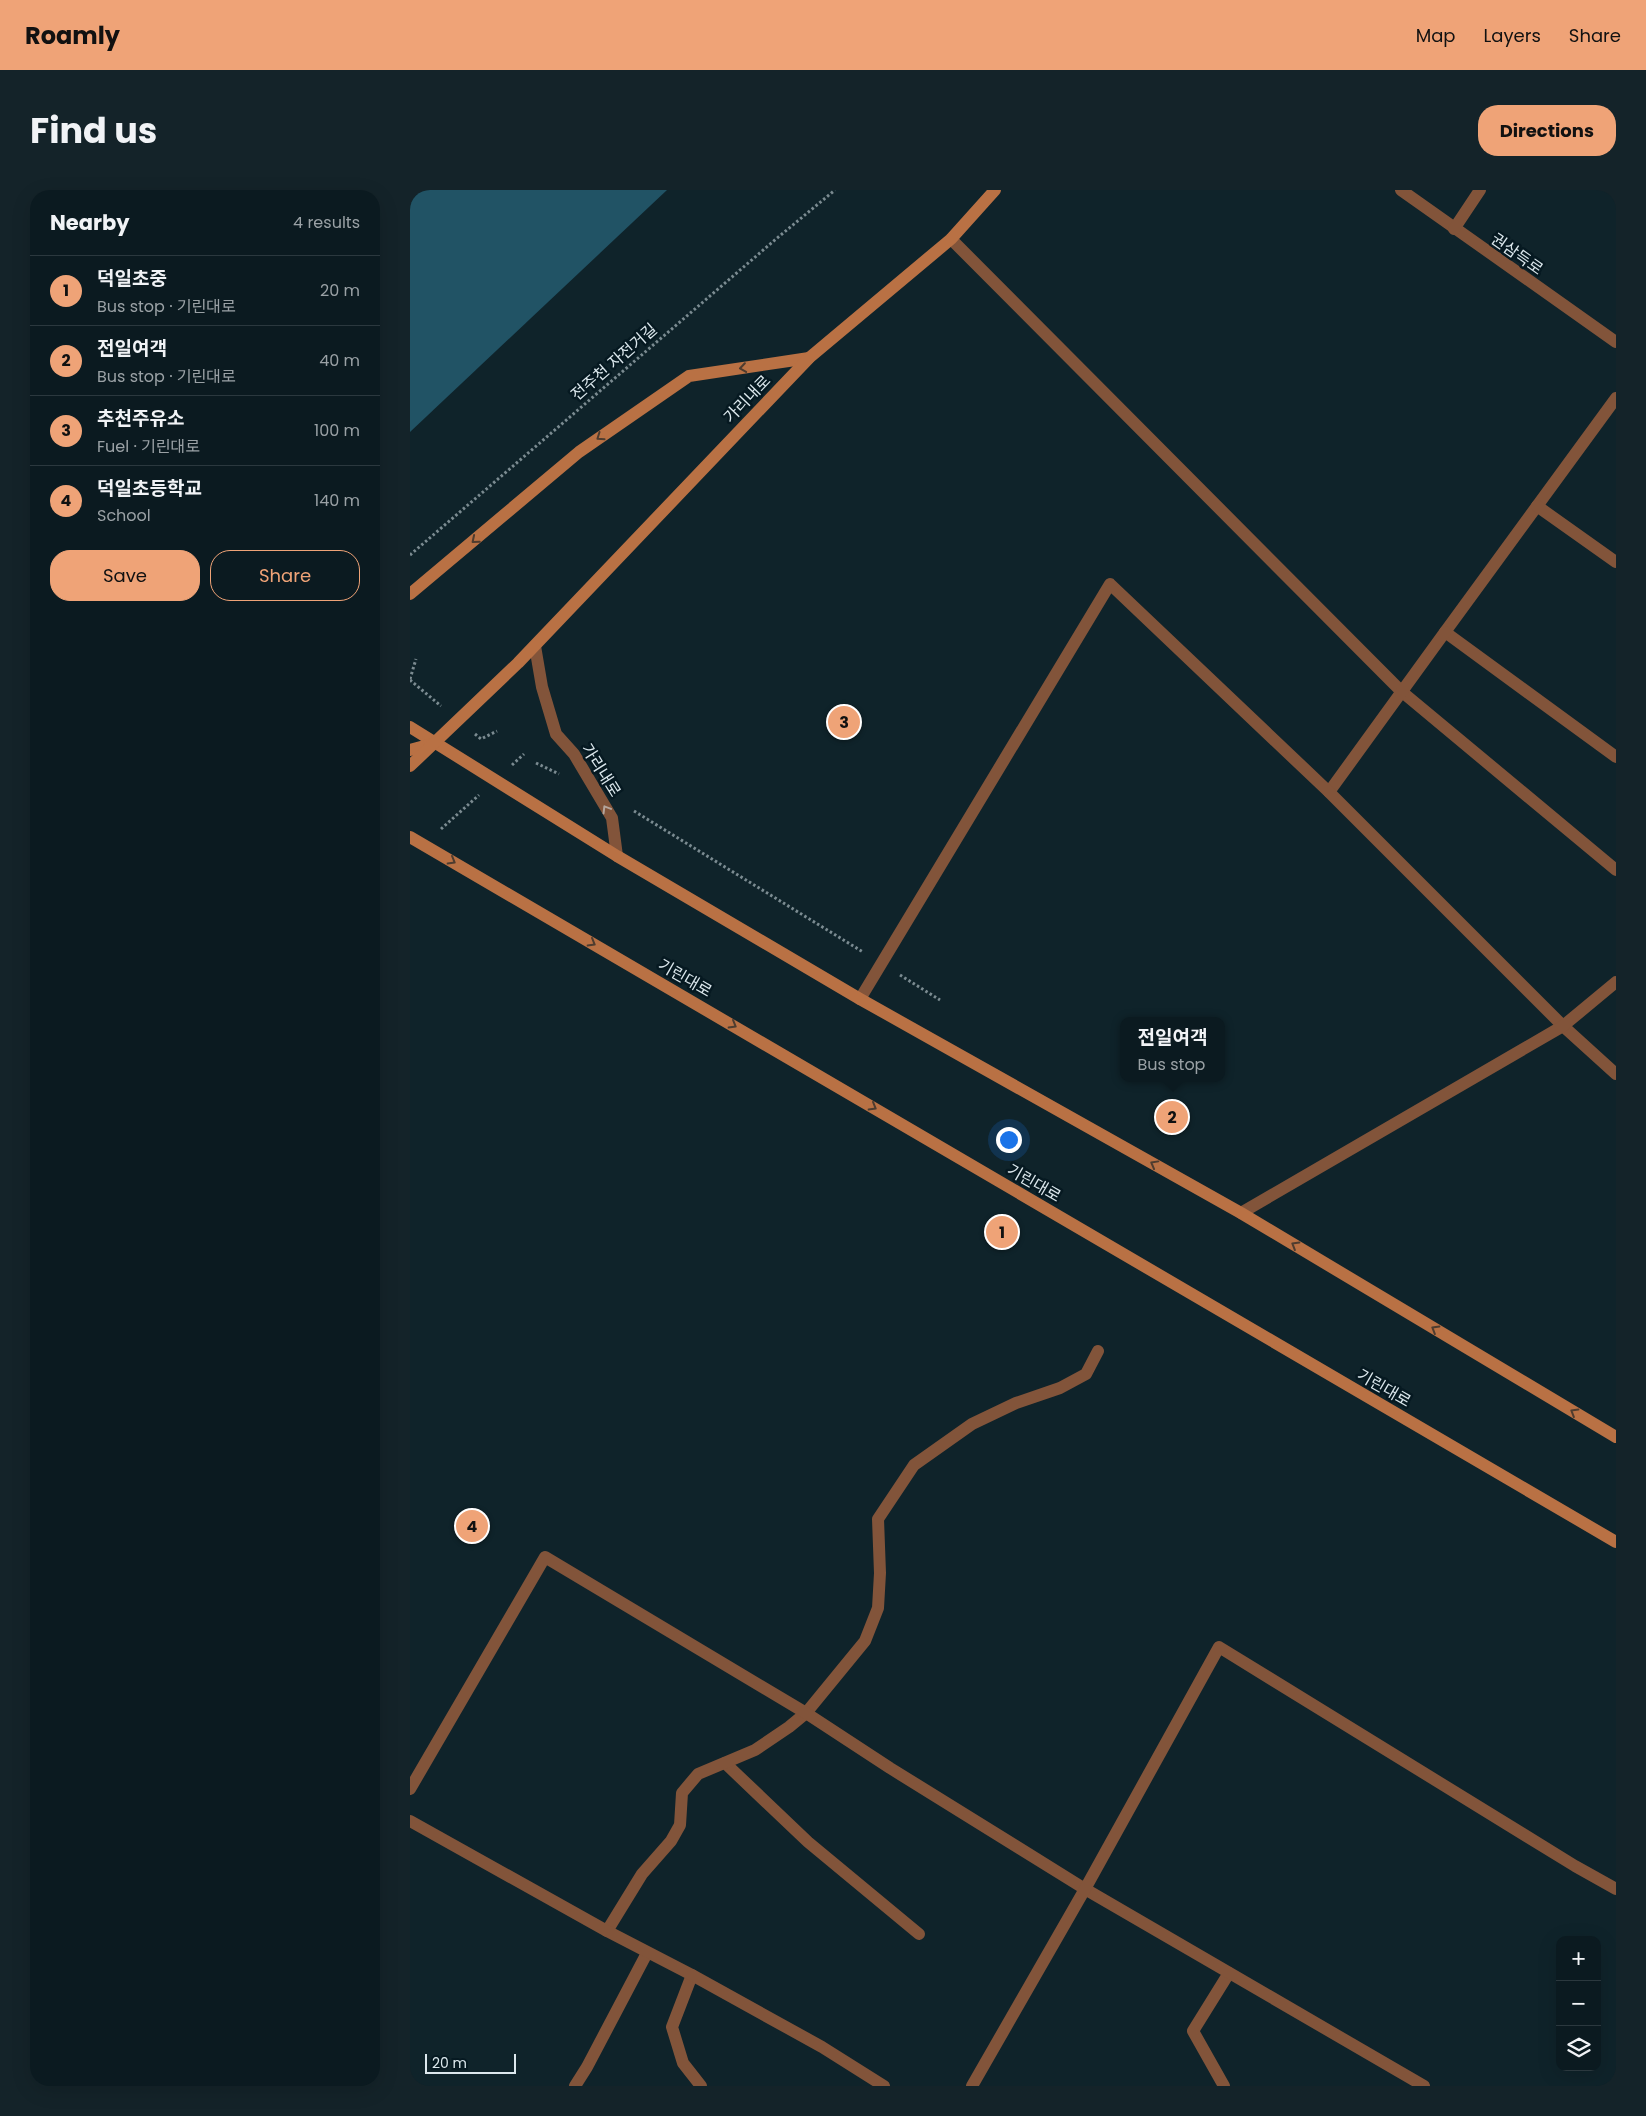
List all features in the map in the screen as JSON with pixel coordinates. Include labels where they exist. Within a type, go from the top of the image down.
[{"type":"street","name":"가리내로","points":[[410,766],[536,646],[809,358],[951,238],[995,190]]},
{"type":"street","name":"권삼득로","points":[[1400,190],[1616,342]]},
{"type":"street","points":[[1454,229],[1480,190]]},
{"type":"street","points":[[951,238],[1401,691],[1616,870]]},
{"type":"street","points":[[410,594],[579,452],[689,376],[809,358]]},
{"type":"street","points":[[1329,792],[1616,398]]},
{"type":"street","points":[[1537,506],[1616,562]]},
{"type":"street","points":[[860,999],[1110,584],[1329,792],[1563,1026],[1616,1074]]},
{"type":"street","points":[[1445,632],[1616,757]]},
{"type":"street","name":"가리내로","points":[[536,646],[542,687],[556,734],[574,754],[612,818],[617,856]]},
{"type":"street","points":[[410,728],[617,856],[860,999],[1241,1213],[1616,1437]]},
{"type":"street","points":[[410,750],[435,743]]},
{"type":"street","name":"기린대로","points":[[410,837],[1616,1542]]},
{"type":"street","points":[[1241,1213],[1563,1026],[1616,982]]},
{"type":"street","points":[[607,1931],[642,1874],[670,1841],[680,1824],[682,1793],[698,1774],[755,1750],[789,1727],[806,1713],[865,1641],[878,1608],[880,1573],[878,1519],[914,1465],[972,1424],[1016,1403],[1060,1388],[1086,1374],[1098,1351]]},
{"type":"street","points":[[410,1789],[545,1557],[806,1713],[890,1768],[1085,1889],[1424,2086]]},
{"type":"street","points":[[972,2086],[1085,1889],[1219,1647],[1575,1866],[1616,1889]]},
{"type":"street","points":[[725,1763],[808,1842],[919,1934]]},
{"type":"street","points":[[410,1821],[647,1953],[692,1975],[822,2047],[884,2086]]},
{"type":"street","points":[[575,2086],[587,2067],[647,1953]]},
{"type":"street","points":[[1224,2086],[1193,2031],[1228,1973]]},
{"type":"street","points":[[692,1975],[672,2026],[683,2063],[701,2086]]},
{"type":"path","name":"전주천 자전거길","points":[[410,555],[776,238],[835,190]]},
{"type":"path","points":[[410,680],[416,659]]},
{"type":"path","points":[[424,844],[524,754]]},
{"type":"path","points":[[626,806],[940,1000]]},
{"type":"water","points":[[410,190],[667,190],[410,432]]},
{"type":"place","name":"추천주유소","points":[[844,722]]},
{"type":"place","name":"전일여객","points":[[1172,1117]]},
{"type":"place","name":"덕일초중","points":[[1002,1232]]},
{"type":"place","name":"덕일초등학교","points":[[472,1526]]}]
